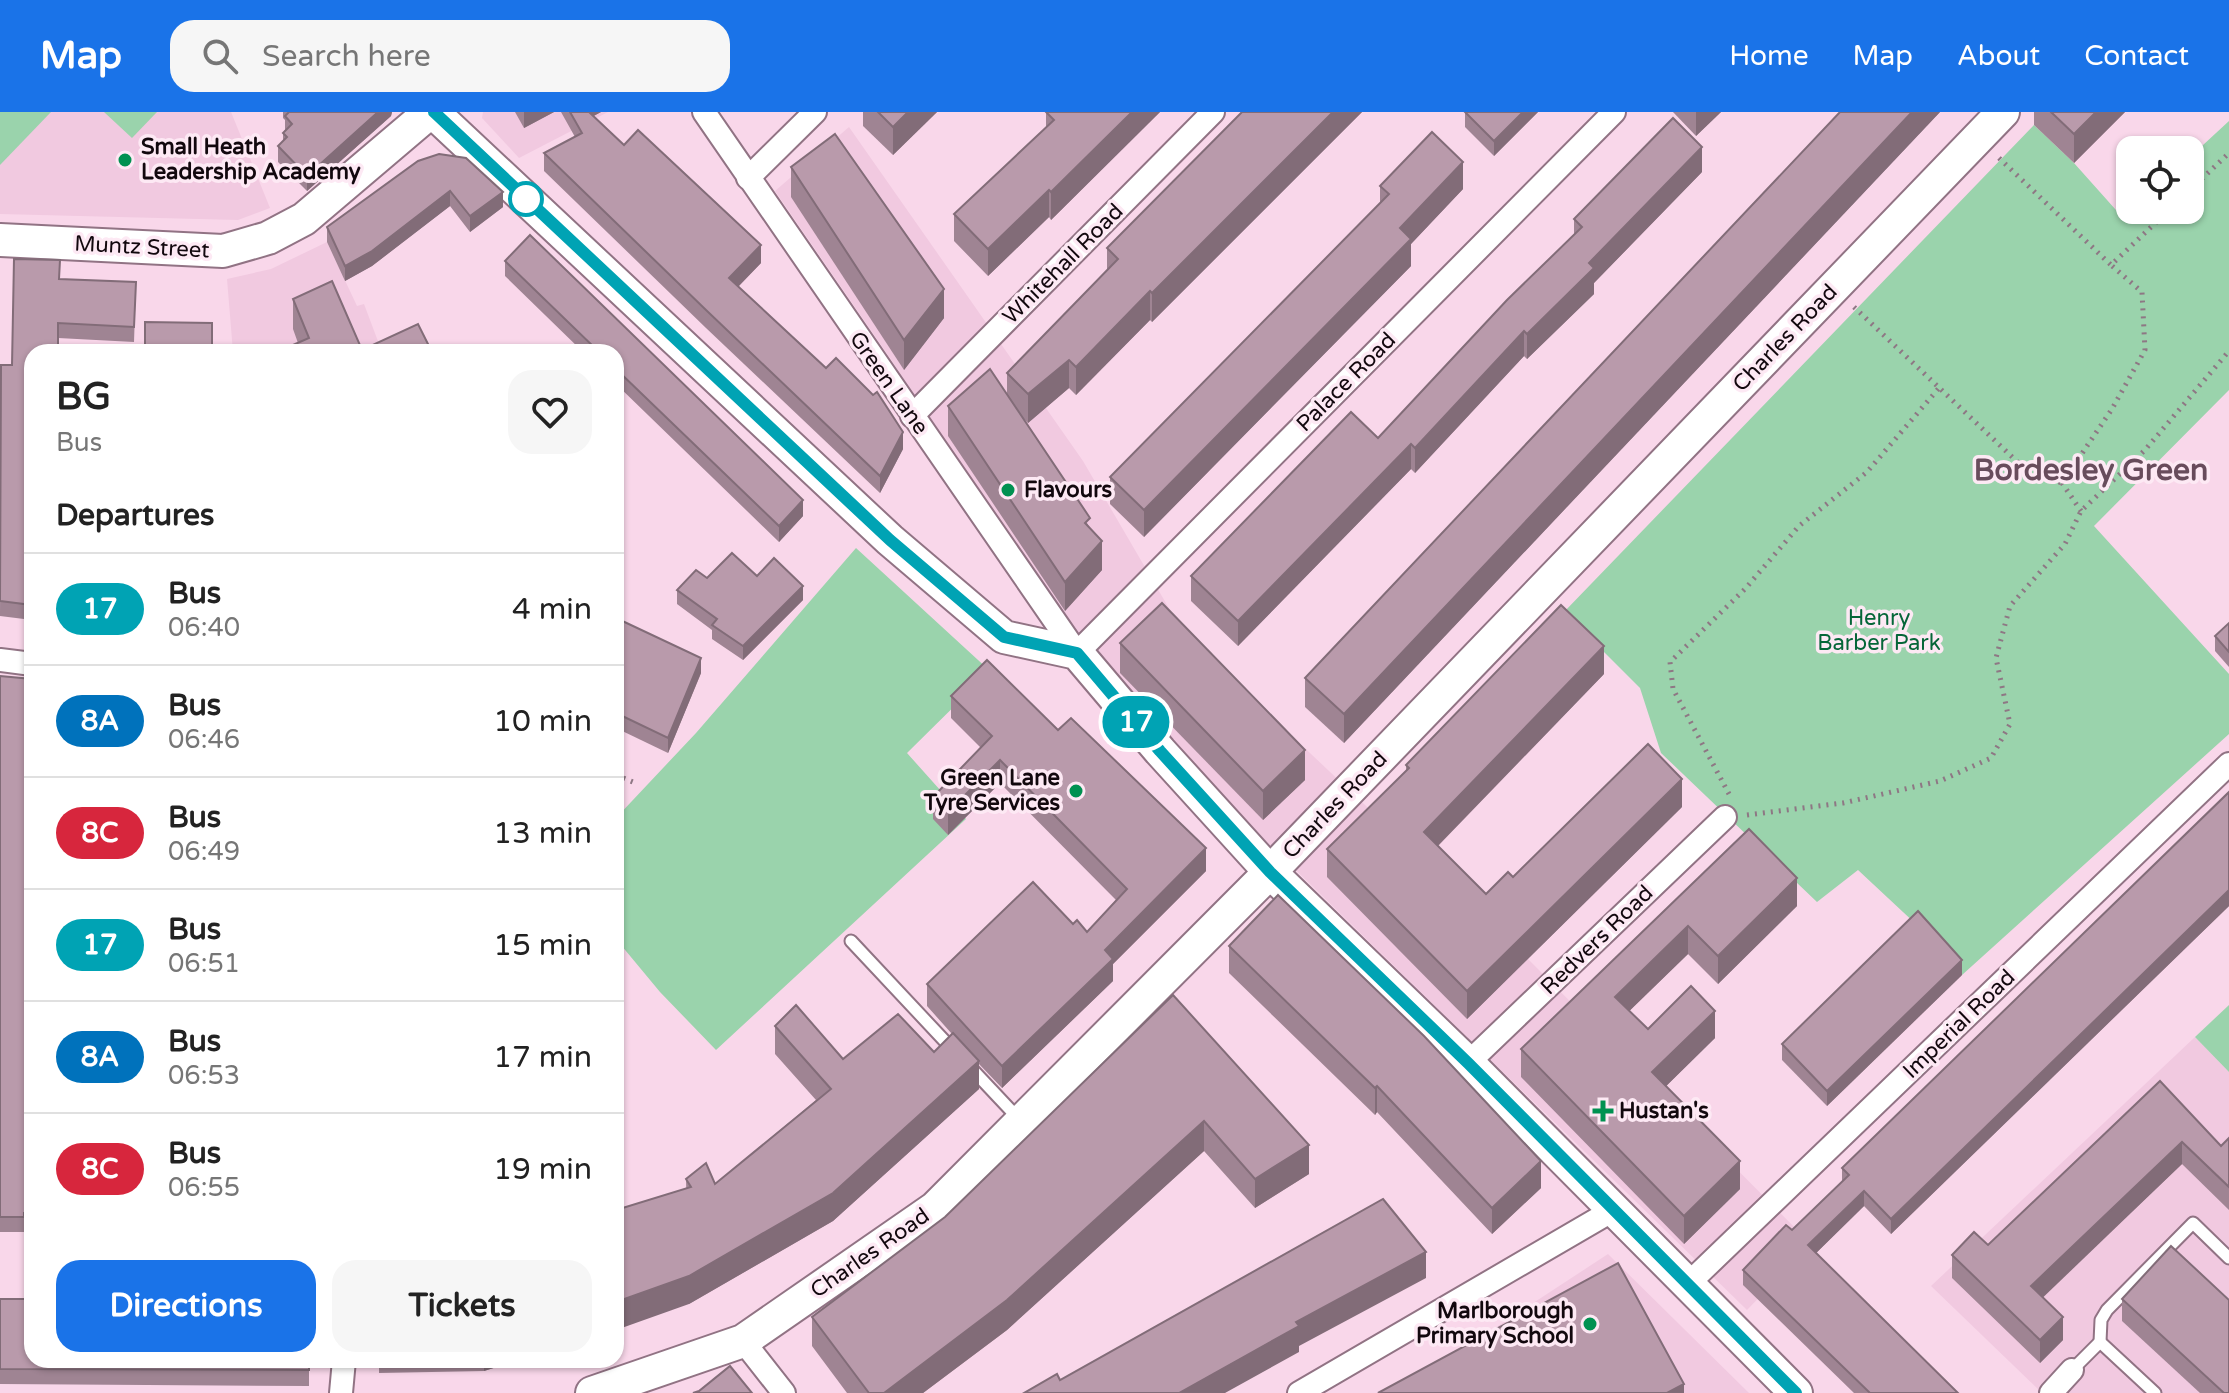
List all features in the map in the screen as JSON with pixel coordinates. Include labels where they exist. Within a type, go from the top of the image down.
[{"type":"street","name":"Muntz Street","points":[[0,240],[223,251],[268,238],[304,219],[432,112]]},
{"type":"street","points":[[432,112],[890,540],[1004,637],[1077,653],[1160,751],[1270,872],[1468,1063],[1796,1393]]},
{"type":"street","name":"Green Lane","points":[[704,112],[1077,653]]},
{"type":"street","points":[[748,178],[815,112]]},
{"type":"street","name":"Whitehall Road","points":[[912,416],[1213,112]]},
{"type":"street","name":"Palace Road","points":[[1077,653],[1614,112]]},
{"type":"street","name":"Charles Road","points":[[592,1393],[743,1341],[935,1208],[1270,872],[2003,112]]},
{"type":"street","points":[[0,660],[24,663]]},
{"type":"street","name":"Imperial Road","points":[[1689,1283],[2229,764]]},
{"type":"street","name":"Redvers Road","points":[[1468,1063],[1725,817]]},
{"type":"street","points":[[1299,1393],[1615,1209]]},
{"type":"street","points":[[743,1341],[784,1393]]},
{"type":"street","points":[[341,1393],[343,1368]]},
{"type":"street","points":[[2051,1393],[2072,1370]]},
{"type":"lane","points":[[851,941],[1021,1122]]},
{"type":"lane","points":[[2072,1370],[2100,1342],[2101,1320],[2107,1310],[2193,1223],[2229,1258]]},
{"type":"lane","points":[[2100,1342],[2155,1393]]},
{"type":"path","points":[[1978,138],[2142,292],[2145,350],[2112,409],[2062,483]]},
{"type":"path","points":[[2204,177],[2229,153]]},
{"type":"path","points":[[2111,265],[2154,224]]},
{"type":"path","points":[[1834,289],[2028,472],[2062,483],[2081,511]]},
{"type":"path","points":[[1939,388],[1867,472],[1799,526],[1745,589],[1670,662],[1673,689],[1730,795],[1725,817],[1843,803],[1940,781],[1991,758],[2010,724],[1996,658],[2010,606],[2065,544],[2081,511],[2145,450],[2229,351]]},
{"type":"path","points":[[624,778],[633,782]]},
{"type":"shaded area","name":"Small Heath Leadership Academy","points":[[0,112],[231,112],[270,208],[238,220],[0,214]]},
{"type":"shaded area","points":[[483,112],[608,112],[519,158],[482,118]]},
{"type":"shaded area","points":[[849,127],[1083,461],[1184,634],[1528,959],[1811,1244],[1747,1310],[1267,842],[1059,616],[892,361],[775,191]]},
{"type":"shaded area","points":[[327,242],[357,306],[364,304],[379,344],[232,344],[227,279],[271,269]]},
{"type":"shaded area","points":[[2195,1037],[2229,1072],[2229,1393],[2042,1393],[1931,1286]]},
{"type":"shaded area","name":"Marlborough Primary School","points":[[1608,1254],[1749,1393],[1396,1393]]},
{"type":"green space","points":[[0,112],[51,112],[0,165]]},
{"type":"green space","points":[[104,112],[157,112],[132,138]]},
{"type":"green space","name":"Henry Barber Park","points":[[2229,121],[2229,390],[2094,526],[2229,674],[2229,734],[1962,975],[1918,926],[1858,870],[1817,902],[1661,753],[1640,688],[1564,612],[2034,125],[2074,163],[2116,210],[2116,224],[2204,224],[2204,144]]},
{"type":"green space","points":[[856,548],[990,671],[907,753],[966,819],[716,1050],[660,992],[624,949],[624,810],[696,733]]},
{"type":"green space","points":[[2229,1005],[2229,1072],[2195,1037]]},
{"type":"building","points":[[289,112],[378,112],[307,176],[278,146],[287,137],[283,133],[292,124],[285,116]]},
{"type":"building","points":[[570,112],[589,112],[624,145],[638,130],[761,245],[729,278],[826,368],[836,358],[873,395],[877,392],[903,432],[880,476],[544,153],[582,133]]},
{"type":"building","points":[[878,112],[908,112],[893,127]]},
{"type":"building","points":[[1046,112],[1132,112],[988,249],[954,214],[1054,120]]},
{"type":"building","points":[[1242,112],[1333,112],[1076,367],[1069,360],[1028,394],[1007,373],[1118,259],[1107,248]]},
{"type":"building","points":[[1465,112],[1523,112],[1494,141]]},
{"type":"building","points":[[1840,112],[1912,112],[1344,714],[1305,678]]},
{"type":"building","points":[[2051,112],[2096,112],[2074,134]]},
{"type":"building","points":[[1673,118],[1702,147],[1589,263],[1594,268],[1527,334],[1524,331],[1415,448],[1411,444],[1238,621],[1191,576],[1351,412],[1378,438],[1507,300],[1582,227],[1574,219]]},
{"type":"building","points":[[1432,132],[1463,162],[1400,228],[1411,239],[1144,510],[1110,477],[1389,194],[1380,186]]},
{"type":"building","points":[[835,134],[944,289],[904,340],[791,167]]},
{"type":"building","points":[[439,154],[466,158],[503,192],[470,216],[450,191],[372,251],[345,266],[327,227],[418,161]]},
{"type":"building","points":[[530,235],[803,500],[779,526],[624,377],[624,344],[591,344],[505,261]]},
{"type":"building","points":[[14,259],[60,260],[59,279],[136,282],[134,327],[58,323],[58,344],[24,344],[24,604],[0,601],[1,365],[12,365]]},
{"type":"building","points":[[332,281],[359,344],[295,344],[309,338],[293,299]]},
{"type":"building","points":[[145,322],[212,323],[212,344],[145,344]]},
{"type":"building","points":[[418,324],[428,344],[375,344]]},
{"type":"building","points":[[990,369],[1090,518],[1085,523],[1102,541],[1065,582],[948,406]]},
{"type":"building","points":[[732,553],[757,576],[774,558],[803,586],[743,646],[712,625],[717,619],[677,590],[696,570],[707,578]]},
{"type":"building","points":[[1162,603],[1305,750],[1263,791],[1120,643]]},
{"type":"building","points":[[1561,605],[1604,646],[1424,832],[1486,894],[1508,872],[1513,877],[1648,744],[1682,779],[1467,991],[1327,849],[1409,768],[1406,765]]},
{"type":"building","points":[[624,622],[701,658],[668,738],[624,717]]},
{"type":"building","points":[[2229,623],[2229,652],[2215,636]]},
{"type":"building","points":[[987,660],[1058,730],[1071,718],[1206,848],[1105,950],[1113,959],[1002,1066],[927,984],[1033,882],[1073,924],[1077,920],[1087,932],[1127,889],[1000,760],[948,812],[933,797],[992,736],[951,696]]},
{"type":"building","points":[[0,676],[24,678],[24,1217],[0,1217]]},
{"type":"building","points":[[2229,792],[2229,890],[1891,1219],[1864,1191],[1808,1245],[1958,1393],[1870,1393],[1743,1270],[1786,1225],[1792,1230],[1849,1175],[1842,1168]]},
{"type":"building","points":[[1749,829],[1797,878],[1718,956],[1688,926],[1615,997],[1648,1029],[1691,986],[1715,1011],[1652,1072],[1740,1161],[1684,1216],[1521,1049]]},
{"type":"building","points":[[1278,895],[1424,1036],[1541,1161],[1492,1208],[1377,1086],[1375,1088],[1229,946]]},
{"type":"building","points":[[1918,911],[1962,960],[1827,1091],[1782,1044]]},
{"type":"building","points":[[1173,995],[1309,1145],[1255,1179],[1204,1121],[1007,1300],[884,1393],[869,1393],[812,1317],[945,1217]]},
{"type":"building","points":[[796,1005],[843,1059],[898,1014],[934,1052],[953,1033],[979,1061],[833,1193],[689,1276],[624,1299],[624,1208],[691,1187],[686,1179],[706,1163],[715,1184],[831,1089],[775,1026]]},
{"type":"building","points":[[2160,1081],[2221,1146],[2229,1138],[2229,1187],[2182,1142],[2031,1286],[2063,1317],[2040,1340],[1952,1255],[1974,1232],[1988,1245]]},
{"type":"building","points":[[1383,1199],[1426,1252],[1296,1322],[1299,1326],[1179,1393],[1024,1393],[1057,1374],[1060,1380]]},
{"type":"building","points":[[2171,1246],[2229,1300],[2229,1393],[2224,1393],[2122,1299]]},
{"type":"building","name":"Marlborough Primary School","points":[[1618,1263],[1684,1384],[1667,1393],[1378,1393]]},
{"type":"building","points":[[0,1299],[24,1299],[24,1368],[309,1370],[0,1369]]},
{"type":"building","points":[[730,1366],[752,1393],[693,1393],[699,1391]]},
{"type":"bus line","name":"17","points":[[434,112],[890,540],[1004,637],[1077,653],[1160,751],[1270,872],[1468,1063],[1796,1393]]},
{"type":"place","name":"Small Heath Leadership Academy","points":[[125,160]]},
{"type":"place","name":"Flavours","points":[[1008,490]]},
{"type":"place","name":"Green Lane Tyre Services","points":[[1076,791]]},
{"type":"place","name":"Hustan's","points":[[1603,1111]]},
{"type":"place","name":"Marlborough Primary School","points":[[1590,1324]]},
{"type":"district","name":"Bordesley Green","points":[[2091,470]]}]
